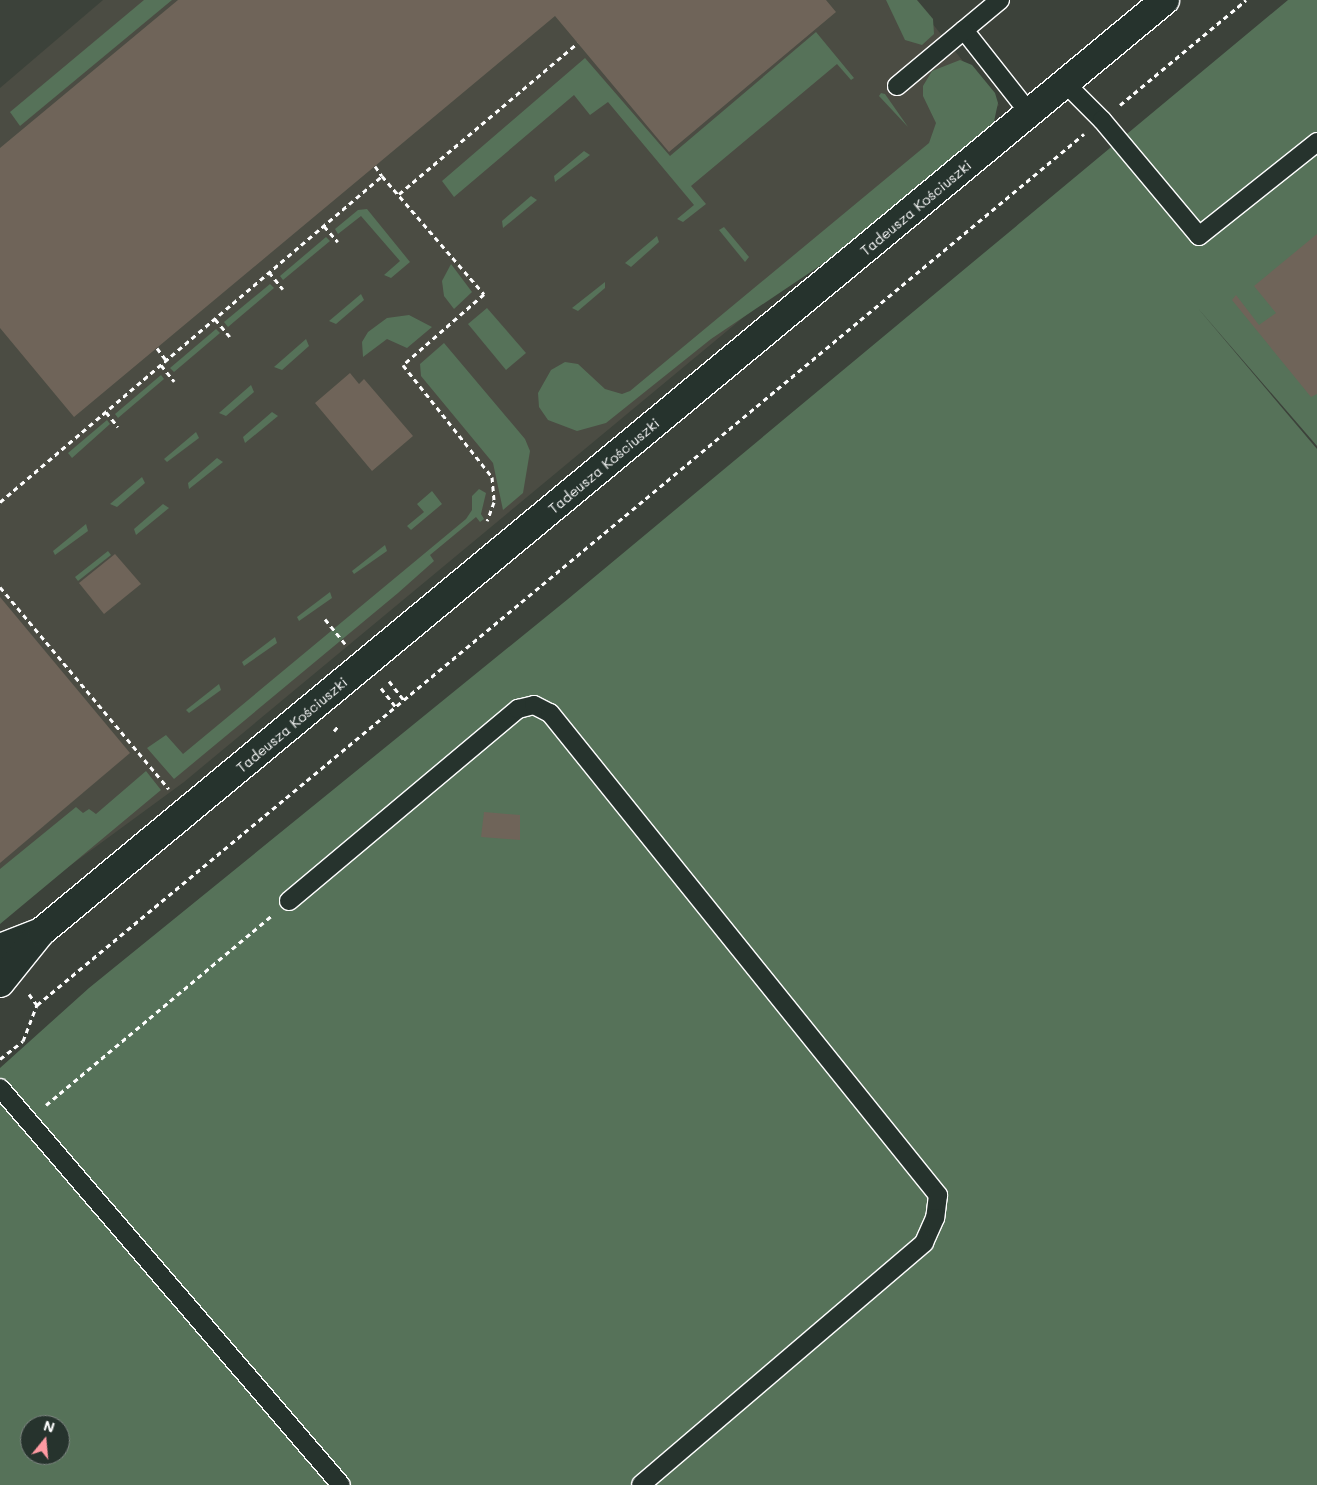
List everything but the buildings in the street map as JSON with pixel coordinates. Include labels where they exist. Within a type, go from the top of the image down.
[{"type":"street","name":"Tadeusza Kościuszki","points":[[0,983],[41,932],[1030,114],[1165,0]]},
{"type":"street","name":"Tadeusza Kościuszki","points":[[0,948],[41,932]]},
{"type":"lane","points":[[897,86],[1000,0]]},
{"type":"lane","points":[[964,30],[1030,114]]},
{"type":"lane","points":[[1066,84],[1102,120],[1200,236],[1317,142]]},
{"type":"lane","points":[[289,901],[518,709],[534,705],[550,714],[938,1195],[935,1218],[924,1243],[641,1485]]},
{"type":"lane","points":[[0,1088],[340,1485]]},
{"type":"path","points":[[0,1059],[23,1041],[37,1005],[1246,0]]},
{"type":"path","points":[[399,194],[578,43]]},
{"type":"path","points":[[375,166],[484,294],[403,365],[492,477],[494,502],[489,520],[482,526]]},
{"type":"path","points":[[0,502],[382,176]]},
{"type":"path","points":[[324,226],[338,242]]},
{"type":"path","points":[[269,272],[283,289]]},
{"type":"path","points":[[215,318],[230,337]]},
{"type":"path","points":[[157,348],[166,360]]},
{"type":"path","points":[[161,365],[174,381]]},
{"type":"path","points":[[106,412],[118,427]]},
{"type":"path","points":[[0,587],[169,789]]},
{"type":"path","points":[[372,658],[404,700]]},
{"type":"path","points":[[27,1121],[289,901]]},
{"type":"shaded area","points":[[103,0],[913,0],[999,105],[184,782],[0,917],[0,88]]},
{"type":"green space","points":[[144,0],[172,0],[20,126],[10,112]]},
{"type":"green space","points":[[886,0],[917,0],[933,19],[934,34],[922,45],[905,40]]},
{"type":"green space","points":[[1288,0],[1317,0],[1317,446],[1196,306],[1317,449],[1317,1485],[0,1485],[0,1068],[89,988],[568,599]]},
{"type":"green space","points":[[816,32],[854,78],[851,80],[837,64],[691,186],[706,204],[683,222],[677,219],[694,205],[608,102],[590,115],[574,95],[454,197],[442,181],[585,58],[670,156]]},
{"type":"green space","points":[[960,60],[972,65],[995,93],[998,103],[993,126],[824,263],[711,339],[606,423],[577,431],[548,420],[539,407],[538,393],[551,370],[565,362],[578,364],[605,389],[622,394],[630,391],[929,143],[936,123],[923,96],[923,86],[932,71]]},
{"type":"green space","points":[[881,93],[885,94],[908,127],[879,96]]},
{"type":"green space","points":[[584,151],[590,155],[555,182],[554,176]]},
{"type":"green space","points":[[531,196],[537,200],[503,228],[502,221]]},
{"type":"green space","points":[[367,209],[410,262],[391,278],[384,275],[400,261],[361,216],[338,234],[335,229],[358,210]]},
{"type":"green space","points":[[724,227],[749,257],[745,262],[719,230]]},
{"type":"green space","points":[[657,236],[659,242],[631,267],[625,263]]},
{"type":"green space","points":[[326,237],[330,241],[283,280],[280,276]]},
{"type":"green space","points":[[451,264],[472,292],[454,309],[444,296],[442,281]]},
{"type":"green space","points":[[605,282],[605,288],[578,311],[572,308]]},
{"type":"green space","points":[[270,284],[274,288],[228,327],[224,322]]},
{"type":"green space","points":[[361,294],[364,300],[336,324],[329,321]]},
{"type":"green space","points":[[487,308],[526,353],[506,370],[468,324]]},
{"type":"green space","points":[[409,315],[432,327],[407,348],[387,339],[363,357],[362,342],[368,332],[387,318]]},
{"type":"green space","points":[[216,329],[220,333],[174,372],[170,368]]},
{"type":"green space","points":[[306,339],[309,346],[282,370],[274,367]]},
{"type":"green space","points":[[444,343],[525,439],[530,451],[523,493],[503,510],[493,463],[421,376],[420,364]]},
{"type":"green space","points":[[161,375],[164,379],[118,418],[115,414]]},
{"type":"green space","points":[[251,385],[254,392],[226,416],[219,413]]},
{"type":"green space","points":[[272,412],[278,416],[245,443],[243,437]]},
{"type":"green space","points":[[107,420],[110,424],[72,458],[68,453]]},
{"type":"green space","points":[[196,432],[199,438],[167,462],[164,459]]},
{"type":"green space","points":[[217,458],[223,462],[189,489],[188,483]]},
{"type":"green space","points":[[142,477],[145,483],[117,507],[110,504]]},
{"type":"green space","points":[[479,489],[486,493],[481,514],[484,519],[480,522],[476,517],[430,555],[434,561],[398,593],[174,779],[147,748],[166,735],[183,754],[466,519],[472,510],[472,496]]},
{"type":"green space","points":[[432,491],[442,504],[411,530],[407,526],[424,512],[417,504]]},
{"type":"green space","points":[[163,504],[169,508],[136,535],[134,529]]},
{"type":"green space","points":[[86,524],[88,531],[55,555],[53,551]]},
{"type":"green space","points":[[385,545],[387,551],[354,574],[352,571]]},
{"type":"green space","points":[[108,551],[111,555],[78,581],[75,577]]},
{"type":"green space","points":[[330,592],[332,598],[299,621],[297,617]]},
{"type":"green space","points":[[275,637],[277,643],[244,666],[242,662]]},
{"type":"green space","points":[[219,684],[221,690],[189,713],[186,710]]},
{"type":"green space","points":[[146,771],[161,790],[0,924],[0,869],[76,807],[83,813],[89,809],[96,814]]}]
